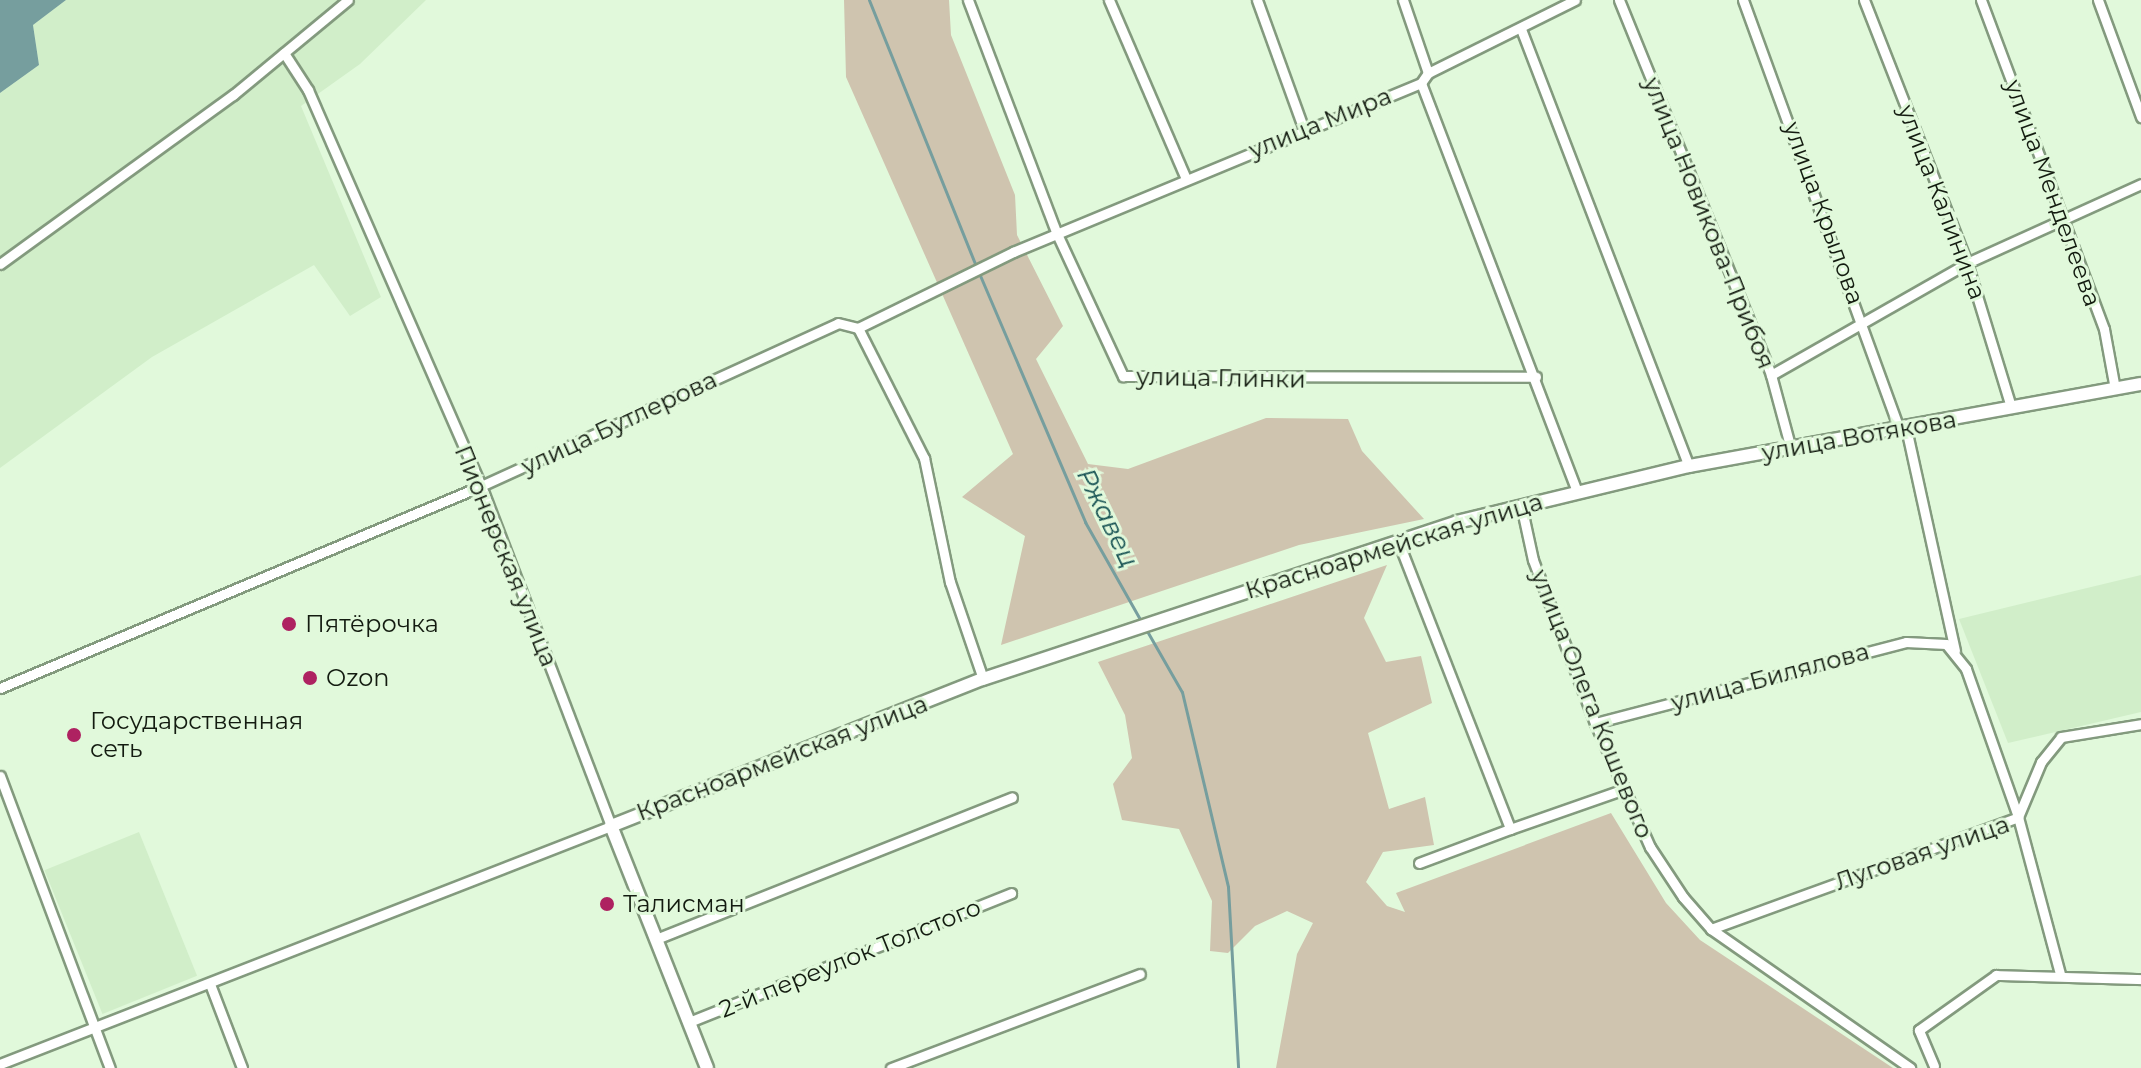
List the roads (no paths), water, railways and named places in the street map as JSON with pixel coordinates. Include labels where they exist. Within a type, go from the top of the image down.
[{"type":"street","points":[[0,264],[284,53],[348,0]]},
{"type":"street","name":"улица Глинки","points":[[968,0],[1057,234],[1114,366],[1137,382],[1536,377]]},
{"type":"street","points":[[1109,0],[1186,179]]},
{"type":"street","points":[[1257,0],[1303,127]]},
{"type":"street","points":[[1403,0],[1428,73]]},
{"type":"street","name":"улица Мира","points":[[1057,234],[1303,127],[1421,83],[1428,73],[1575,0]]},
{"type":"street","name":"улица Новикова-Прибоя","points":[[1619,0],[1771,375],[1791,449]]},
{"type":"street","name":"улица Крылова","points":[[1743,0],[1902,428],[1955,652],[2018,817]]},
{"type":"street","name":"улица Калинина","points":[[1864,0],[1967,263],[2011,407]]},
{"type":"street","name":"улица Менделеева","points":[[1981,0],[2104,329],[2115,389]]},
{"type":"street","points":[[2098,0],[2141,117]]},
{"type":"street","points":[[1521,29],[1689,466]]},
{"type":"street","name":"Пионерская улица","points":[[284,53],[308,90],[481,486],[707,1068]]},
{"type":"street","points":[[1421,83],[1536,377],[1577,491]]},
{"type":"street","points":[[1771,375],[1967,263],[2141,184]]},
{"type":"street","name":"улица Бутлерова","points":[[0,688],[481,486],[838,323],[858,328],[1057,234]]},
{"type":"street","points":[[858,328],[924,458],[950,582],[983,679]]},
{"type":"street","name":"улица Вотякова","points":[[1577,491],[1689,466],[2141,384]]},
{"type":"street","name":"Красноармейская улица","points":[[0,1064],[983,679],[1398,541],[1577,491]]},
{"type":"street","name":"улица Олега Кошевого","points":[[1521,505],[1533,560],[1622,790],[1650,847],[1711,929],[1910,1068]]},
{"type":"street","points":[[1398,541],[1510,829]]},
{"type":"street","name":"улица Билялова","points":[[1595,723],[1906,642],[1946,644],[1955,652]]},
{"type":"street","points":[[2018,817],[2041,762],[2061,737],[2141,724]]},
{"type":"street","points":[[0,776],[110,1068]]},
{"type":"street","points":[[1419,863],[1622,790]]},
{"type":"street","points":[[656,939],[1012,797]]},
{"type":"street","name":"Луговая улица","points":[[1711,929],[2018,817],[2060,974]]},
{"type":"street","name":"2-й переулок Толстого","points":[[689,1022],[1011,893]]},
{"type":"street","points":[[891,1068],[1140,974]]},
{"type":"street","points":[[1934,1066],[1918,1036],[1928,1023],[1996,975],[2060,974],[2141,979]]},
{"type":"street","points":[[210,984],[242,1068]]},
{"type":"water","points":[[0,0],[66,0],[33,25],[39,65],[0,93]]},
{"type":"waterway","name":"Ржавец","points":[[869,0],[976,266]]},
{"type":"waterway","name":"Ржавец","points":[[979,273],[1085,522],[1141,621]]},
{"type":"waterway","name":"Ржавец","points":[[1147,631],[1182,692],[1228,887],[1238,1068]]},
{"type":"place","name":"Пятёрочка","points":[[289,624]]},
{"type":"place","name":"Ozon","points":[[310,678]]},
{"type":"place","name":"Государственная сеть","points":[[74,735]]},
{"type":"place","name":"Талисман","points":[[607,904]]}]
